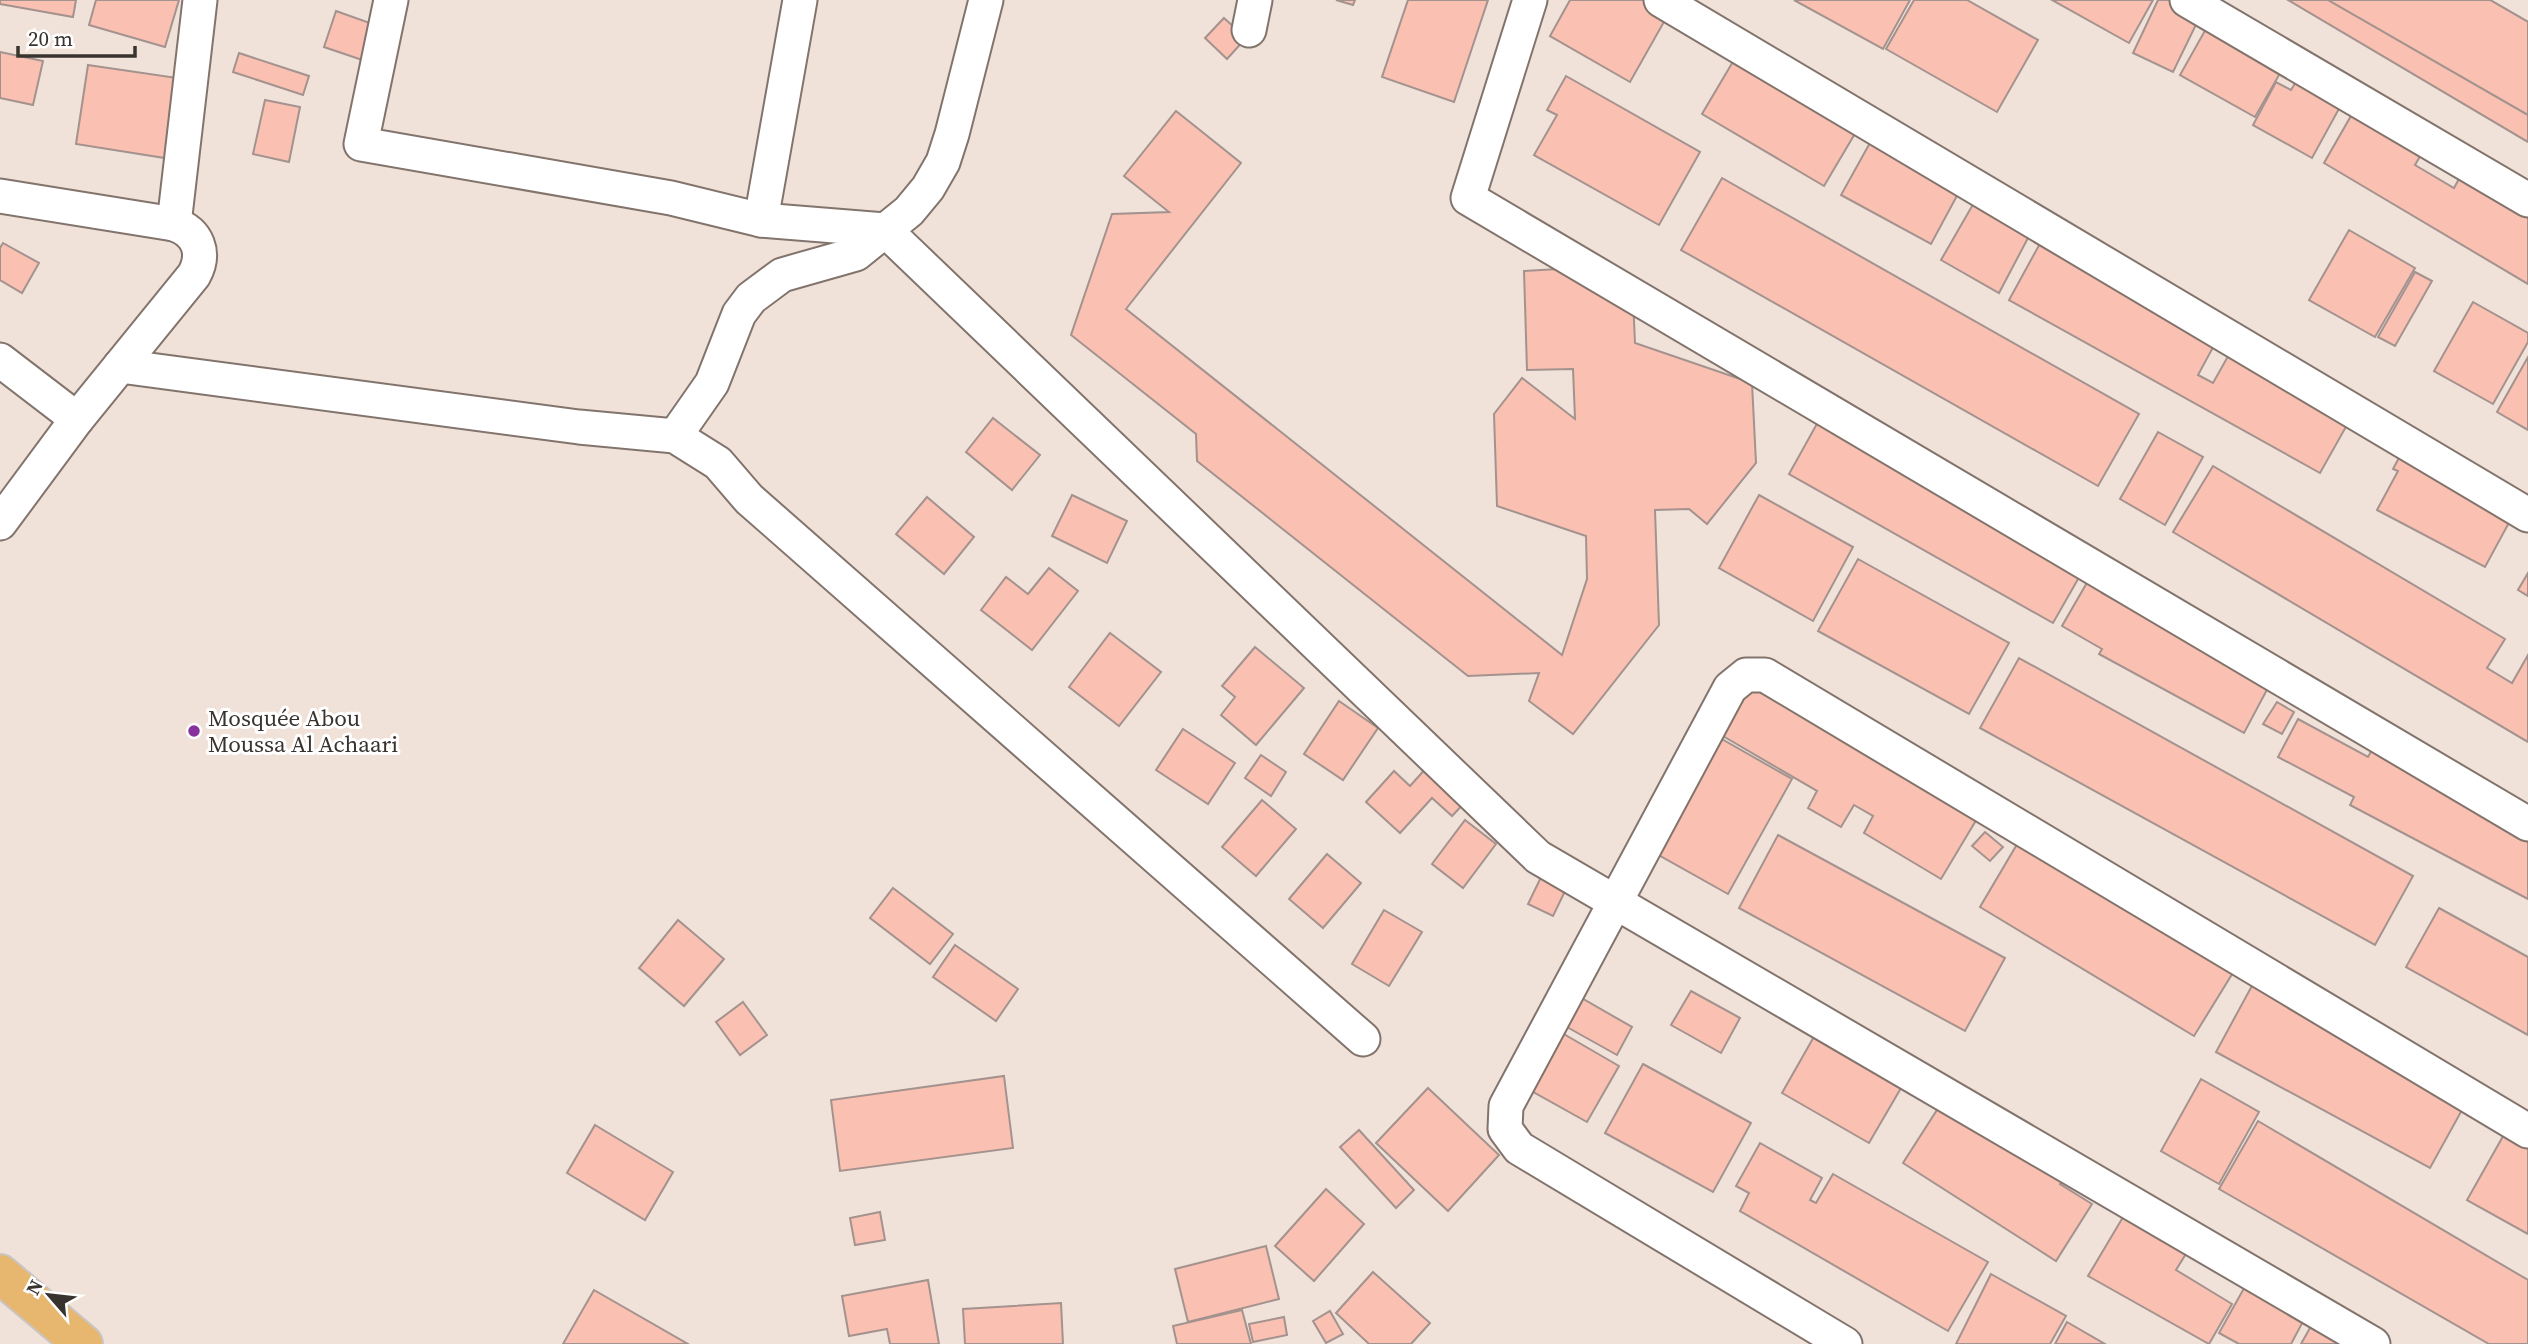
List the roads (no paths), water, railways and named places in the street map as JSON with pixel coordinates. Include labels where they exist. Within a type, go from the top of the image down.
[{"type":"highway","points":[[0,1273],[83,1344]]},
{"type":"street","points":[[174,224],[200,0]]},
{"type":"street","points":[[391,0],[361,144],[670,198],[761,220],[885,230],[1538,857],[1616,900],[2373,1344]]},
{"type":"street","points":[[761,220],[800,0]]},
{"type":"street","points":[[676,436],[712,383],[739,314],[751,298],[782,275],[856,254],[909,211],[928,188],[943,162],[986,0]]},
{"type":"street","points":[[1530,0],[1468,198],[2528,824]]},
{"type":"street","points":[[1661,0],[2528,515]]},
{"type":"street","points":[[2187,0],[2528,200]]},
{"type":"street","points":[[0,196],[174,224],[187,230],[197,241],[200,255],[197,269],[77,419],[0,523]]},
{"type":"street","points":[[0,360],[77,419]]},
{"type":"street","points":[[120,366],[579,427],[676,436],[718,463],[749,499],[1363,1040]]},
{"type":"street","points":[[1845,1344],[1519,1148],[1508,1137],[1504,1122],[1506,1106],[1730,688],[1746,676],[1765,675],[2528,1130]]},
{"type":"place","name":"Mosquée Abou Moussa Al Achaari","points":[[194,731]]}]
